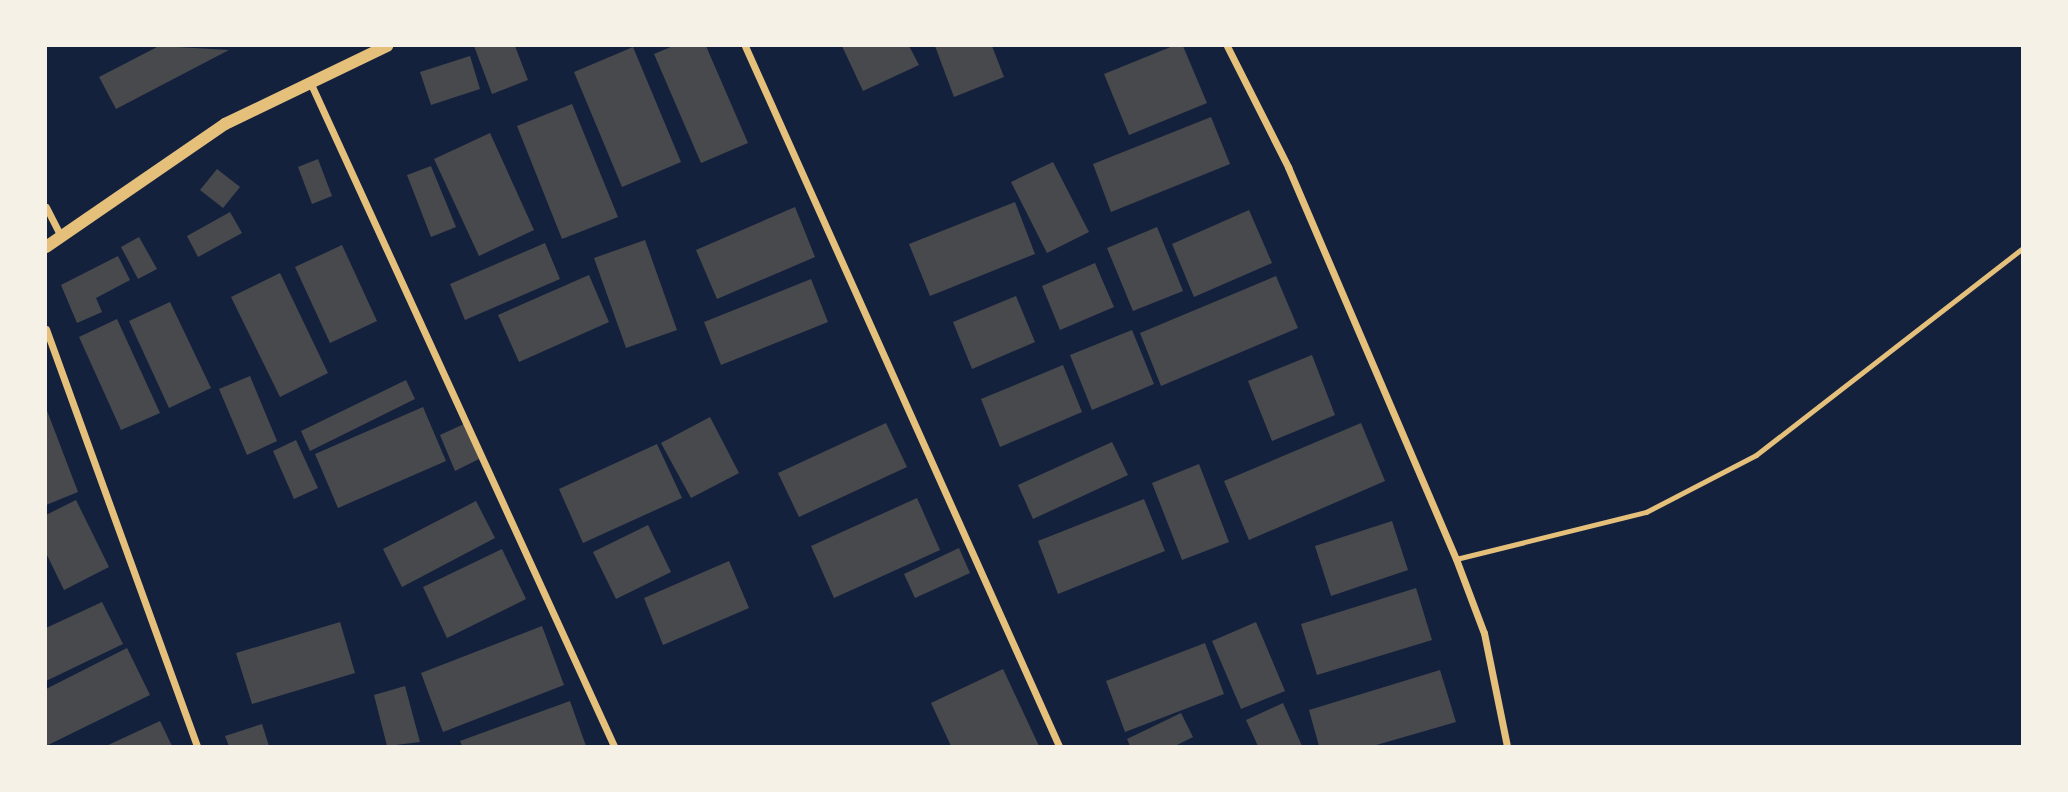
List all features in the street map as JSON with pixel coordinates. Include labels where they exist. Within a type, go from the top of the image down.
[{"type":"street","points":[[46,247],[225,124],[387,46]]},
{"type":"street","points":[[745,46],[1059,747]]},
{"type":"street","points":[[1227,46],[1288,167],[1456,559],[1484,633],[1507,747]]},
{"type":"street","points":[[310,82],[614,747]]},
{"type":"street","points":[[46,207],[61,236]]},
{"type":"street","points":[[46,329],[197,747]]},
{"type":"lane","points":[[1456,559],[1646,512],[1756,455],[2022,249]]},
{"type":"building","points":[[159,46],[229,50],[116,109],[99,77]]},
{"type":"building","points":[[474,46],[515,46],[528,80],[492,94]]},
{"type":"building","points":[[673,46],[706,46],[748,143],[701,163],[654,54]]},
{"type":"building","points":[[842,46],[909,46],[919,65],[863,91]]},
{"type":"building","points":[[935,46],[992,46],[1004,77],[954,97]]},
{"type":"building","points":[[1173,46],[1183,46],[1207,103],[1129,135],[1104,74]]},
{"type":"building","points":[[633,47],[681,162],[622,187],[574,72]]},
{"type":"building","points":[[470,56],[480,89],[431,105],[420,72]]},
{"type":"building","points":[[572,104],[618,217],[562,239],[517,126]]},
{"type":"building","points":[[1211,117],[1230,164],[1111,212],[1093,164]]},
{"type":"building","points":[[490,133],[534,230],[479,256],[434,159]]},
{"type":"building","points":[[318,159],[332,196],[312,204],[298,167]]},
{"type":"building","points":[[1053,162],[1089,232],[1047,253],[1011,182]]},
{"type":"building","points":[[431,166],[456,227],[431,237],[407,175]]},
{"type":"building","points":[[217,169],[240,187],[223,208],[200,190]]},
{"type":"building","points":[[1015,202],[1035,254],[930,296],[909,244]]},
{"type":"building","points":[[795,207],[815,257],[717,299],[696,250]]},
{"type":"building","points":[[1249,210],[1272,263],[1194,297],[1172,244]]},
{"type":"building","points":[[230,212],[242,233],[198,257],[187,236]]},
{"type":"building","points":[[1157,227],[1183,291],[1133,311],[1107,248]]},
{"type":"building","points":[[139,237],[157,269],[138,279],[121,247]]},
{"type":"building","points":[[645,240],[677,330],[626,348],[594,258]]},
{"type":"building","points":[[545,243],[560,279],[465,320],[450,284]]},
{"type":"building","points":[[342,245],[377,321],[330,343],[295,267]]},
{"type":"building","points":[[118,256],[130,280],[96,298],[102,312],[77,323],[61,285]]},
{"type":"building","points":[[1095,263],[1114,307],[1060,330],[1042,286]]},
{"type":"building","points":[[280,273],[328,373],[280,397],[231,297]]},
{"type":"building","points":[[589,275],[609,322],[519,362],[498,315]]},
{"type":"building","points":[[1276,276],[1298,328],[1161,386],[1140,333]]},
{"type":"building","points":[[811,279],[828,322],[721,365],[704,322]]},
{"type":"building","points":[[1016,296],[1035,342],[972,369],[953,322]]},
{"type":"building","points":[[170,302],[211,388],[169,408],[129,321]]},
{"type":"building","points":[[117,319],[160,413],[121,430],[79,337]]},
{"type":"building","points":[[1132,330],[1154,384],[1092,410],[1070,355]]},
{"type":"building","points":[[1312,355],[1335,415],[1272,441],[1248,381]]},
{"type":"building","points":[[1063,365],[1082,412],[1000,447],[981,399]]},
{"type":"building","points":[[250,376],[277,441],[247,455],[219,389]]},
{"type":"building","points":[[406,380],[415,399],[310,451],[301,431]]},
{"type":"building","points":[[423,407],[446,461],[338,508],[315,454]]},
{"type":"building","points":[[46,408],[78,492],[46,505]]},
{"type":"building","points":[[710,417],[739,473],[691,498],[661,443]]},
{"type":"building","points":[[886,423],[907,467],[799,517],[778,473]]},
{"type":"building","points":[[1361,423],[1385,481],[1249,540],[1224,481]]},
{"type":"building","points":[[464,424],[479,459],[455,471],[440,435]]},
{"type":"building","points":[[296,440],[318,488],[294,499],[273,451]]},
{"type":"building","points":[[1112,442],[1128,475],[1033,519],[1018,485]]},
{"type":"building","points":[[657,444],[682,498],[583,543],[559,489]]},
{"type":"building","points":[[1199,464],[1229,542],[1182,560],[1152,483]]},
{"type":"building","points":[[917,498],[940,550],[834,598],[811,546]]},
{"type":"building","points":[[1144,499],[1165,551],[1058,594],[1038,541]]},
{"type":"building","points":[[76,500],[109,567],[64,590],[46,553],[46,515]]},
{"type":"building","points":[[476,501],[495,538],[402,587],[383,549]]},
{"type":"building","points":[[1392,521],[1408,570],[1331,596],[1315,546]]},
{"type":"building","points":[[648,525],[671,572],[616,599],[593,552]]},
{"type":"building","points":[[959,548],[970,573],[915,598],[904,574]]},
{"type":"building","points":[[502,549],[526,599],[447,638],[423,587]]},
{"type":"building","points":[[729,561],[749,608],[663,645],[644,598]]},
{"type":"building","points":[[1416,588],[1432,640],[1317,675],[1301,624]]},
{"type":"building","points":[[102,602],[123,644],[46,681],[46,628]]},
{"type":"building","points":[[340,622],[355,673],[252,704],[236,653]]},
{"type":"building","points":[[1256,622],[1285,691],[1241,709],[1212,641]]},
{"type":"building","points":[[542,626],[564,685],[443,732],[421,673]]},
{"type":"building","points":[[1205,643],[1224,694],[1125,732],[1106,681]]},
{"type":"building","points":[[127,648],[150,695],[46,746],[46,689]]},
{"type":"building","points":[[1003,669],[1039,746],[951,746],[931,703]]},
{"type":"building","points":[[1440,670],[1456,722],[1373,746],[1319,746],[1309,710]]},
{"type":"building","points":[[405,686],[420,742],[387,746],[374,695]]},
{"type":"building","points":[[570,701],[586,746],[462,746],[460,741]]},
{"type":"building","points":[[1283,703],[1302,746],[1258,746],[1246,720]]},
{"type":"building","points":[[1181,713],[1193,737],[1175,746],[1130,746],[1127,739]]},
{"type":"building","points":[[160,721],[172,746],[106,746]]},
{"type":"building","points":[[262,724],[269,746],[229,746],[225,736]]}]
